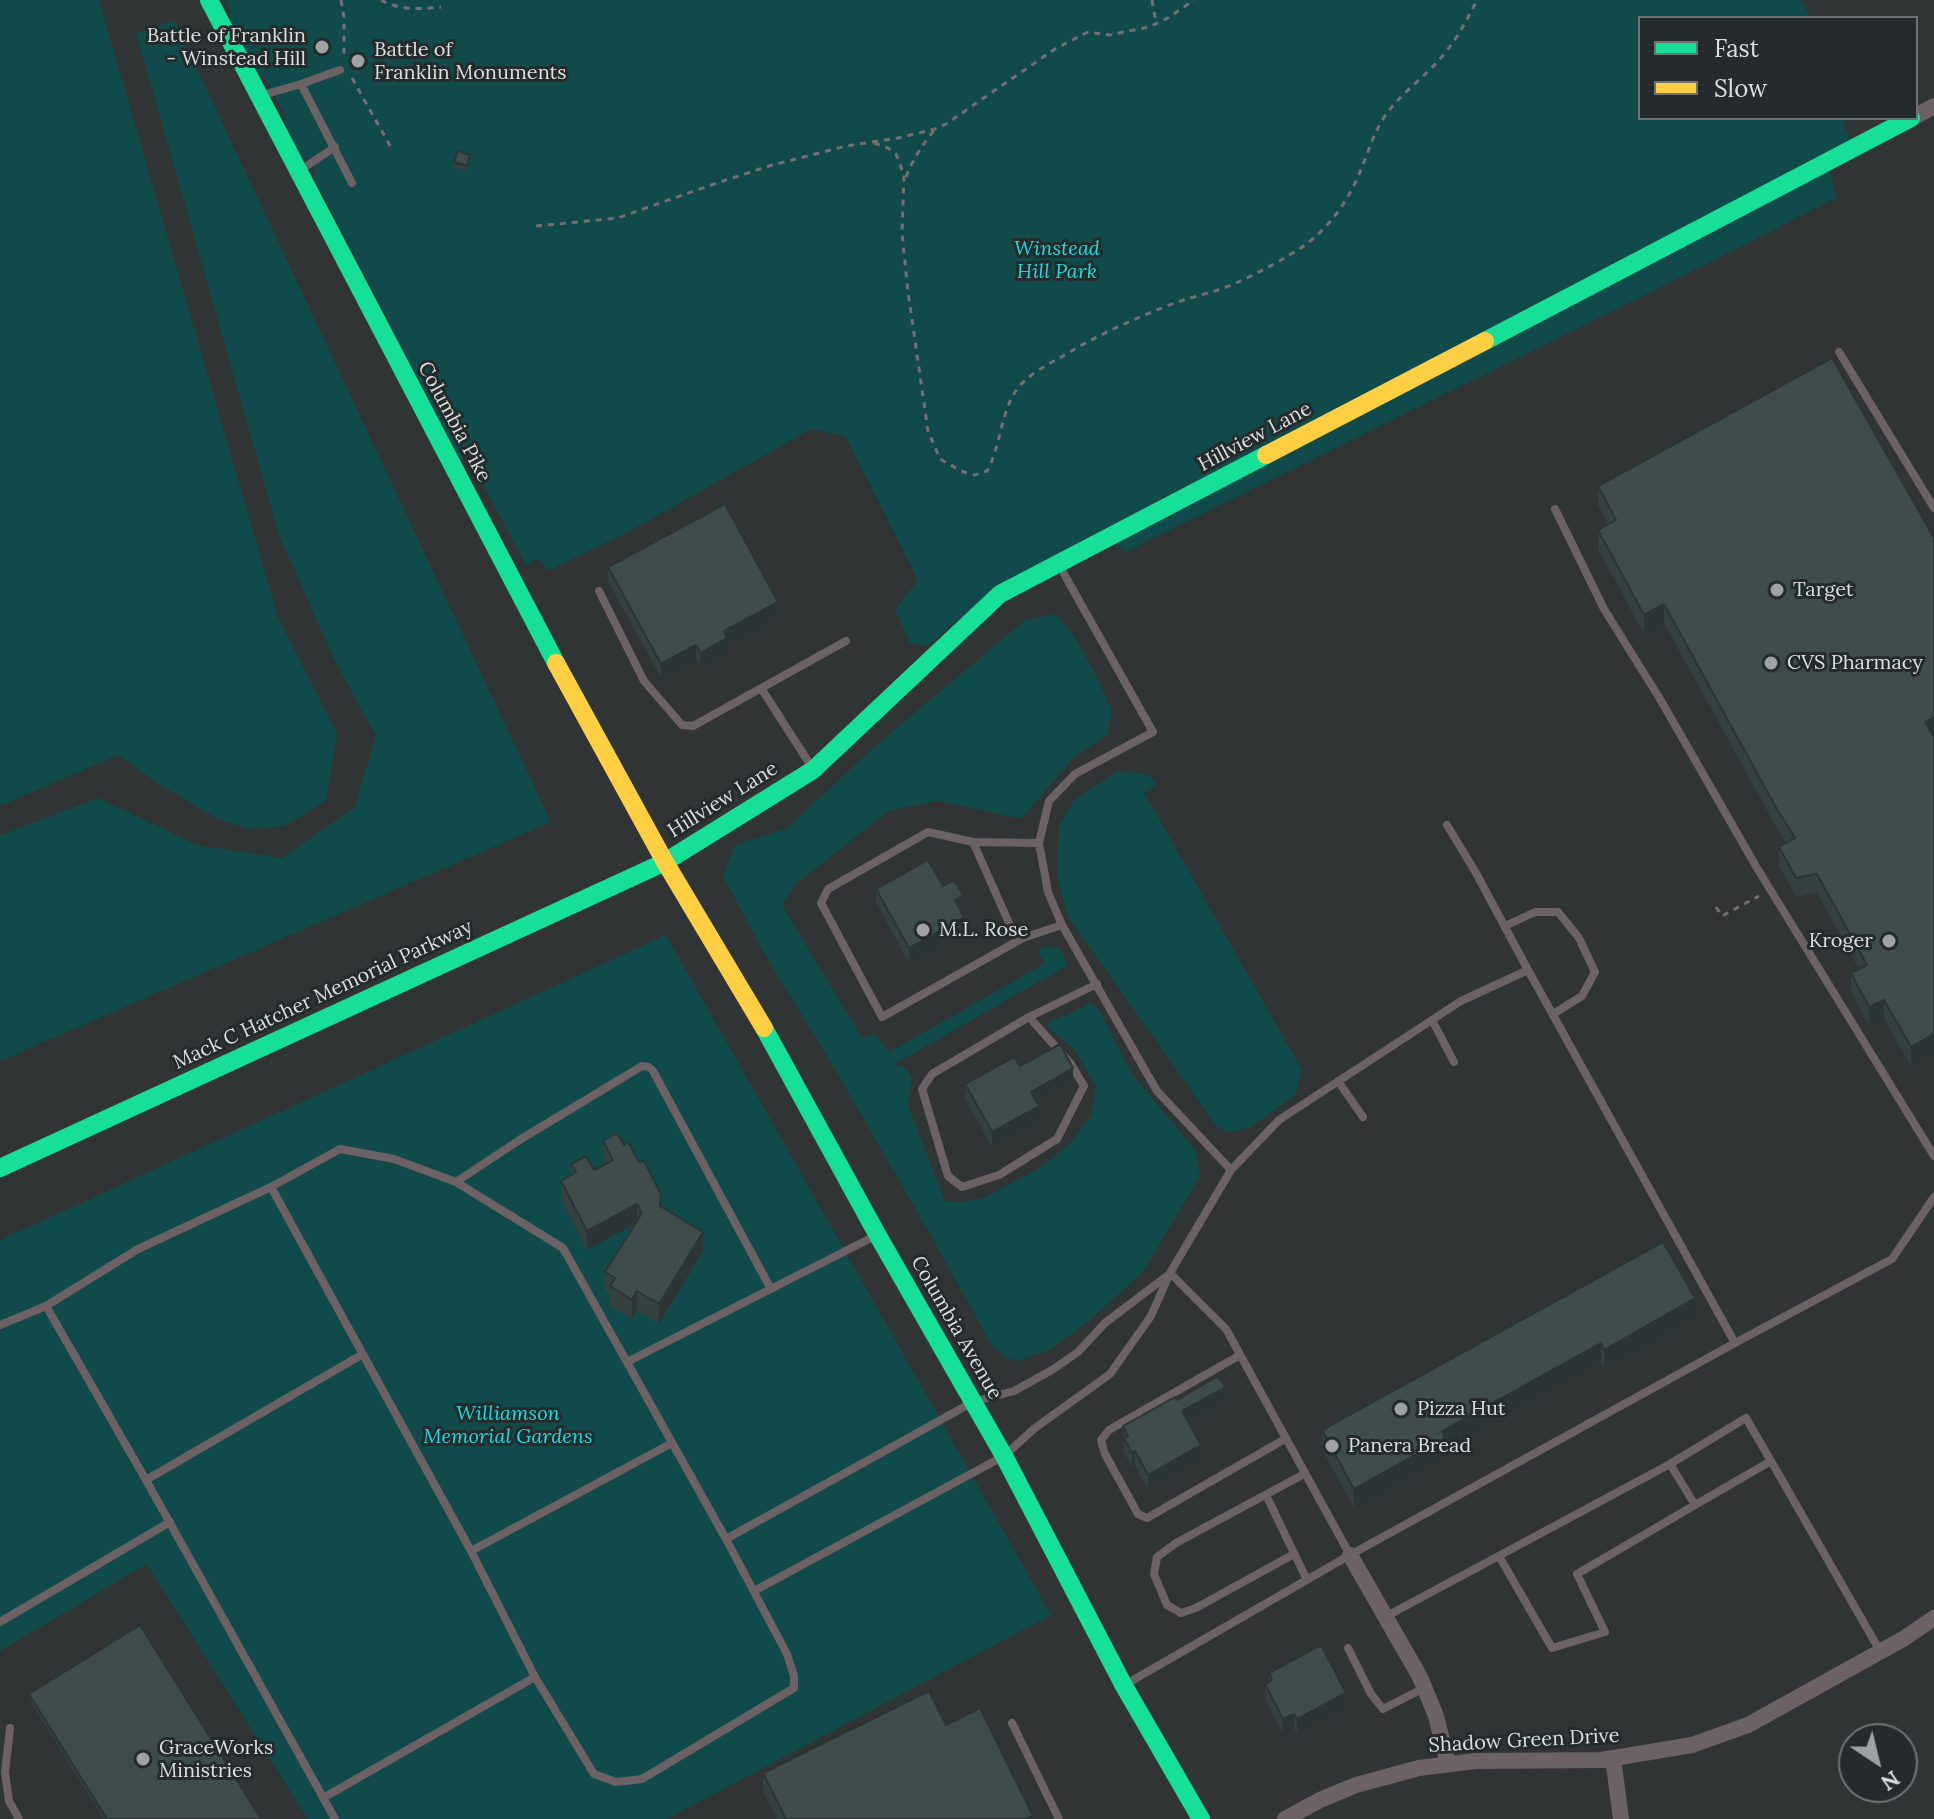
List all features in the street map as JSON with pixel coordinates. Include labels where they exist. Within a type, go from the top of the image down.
[{"type":"main road","name":"Columbia Pike","points":[[209,0],[561,671],[665,862]]},
{"type":"main road","name":"Hillview Lane","points":[[665,862],[813,770],[1000,594],[1908,120]]},
{"type":"main road","name":"Mack C Hatcher Memorial Parkway","points":[[0,1168],[665,862]]},
{"type":"main road","name":"Columbia Avenue","points":[[665,862],[772,1041],[877,1234],[1004,1456],[1124,1686],[1201,1819]]},
{"type":"street","points":[[1350,1555],[1424,1688],[1436,1716],[1448,1764]]},
{"type":"street","name":"Shadow Green Drive","points":[[1285,1819],[1356,1785],[1419,1768],[1475,1761],[1613,1758],[1692,1745],[1748,1725],[1880,1652],[1934,1618]]},
{"type":"street","points":[[1613,1758],[1621,1819]]},
{"type":"lane","points":[[258,96],[340,70]]},
{"type":"lane","points":[[301,84],[352,183]]},
{"type":"lane","points":[[298,172],[335,147]]},
{"type":"lane","points":[[1839,352],[1934,508]]},
{"type":"lane","points":[[1555,509],[1604,609],[1934,1156]]},
{"type":"lane","points":[[1059,564],[1153,732],[1075,774],[1049,801],[1039,843],[1048,892],[1062,925],[1157,1091],[1231,1170]]},
{"type":"lane","points":[[599,591],[644,681],[682,725],[693,726],[846,641]]},
{"type":"lane","points":[[761,688],[813,770]]},
{"type":"lane","points":[[1447,825],[1735,1343]]},
{"type":"lane","points":[[1039,843],[973,842],[928,832],[828,889],[821,903],[882,1017],[1017,941],[1062,925]]},
{"type":"lane","points":[[973,842],[1017,941]]},
{"type":"lane","points":[[1505,926],[1535,912],[1558,912],[1579,938],[1595,972],[1582,996],[1553,1014]]},
{"type":"lane","points":[[754,1591],[1004,1456],[1035,1428],[1110,1374],[1151,1316],[1170,1273],[1231,1170],[1279,1120],[1461,1001],[1528,970]]},
{"type":"lane","points":[[1029,1017],[1071,1064],[1084,1086],[1057,1139],[999,1175],[962,1187],[948,1176],[922,1089],[932,1074],[1029,1017],[1097,984]]},
{"type":"lane","points":[[1432,1020],[1454,1062]]},
{"type":"lane","points":[[456,1182],[642,1066],[649,1067],[771,1289]]},
{"type":"lane","points":[[1338,1081],[1363,1117]]},
{"type":"lane","points":[[0,1325],[46,1306],[138,1249],[271,1187],[340,1149],[394,1159],[456,1182],[563,1248],[754,1591],[787,1654],[794,1676],[794,1688],[642,1779],[616,1782],[594,1774],[535,1677],[471,1551],[271,1187]]},
{"type":"lane","points":[[1124,1686],[1350,1555],[1892,1259],[1934,1197]]},
{"type":"lane","points":[[627,1362],[877,1234]]},
{"type":"lane","points":[[1170,1273],[1226,1329],[1350,1555]]},
{"type":"lane","points":[[726,1539],[973,1402],[1014,1391],[1052,1370],[1078,1352],[1105,1323],[1170,1273]]},
{"type":"lane","points":[[46,1306],[335,1819]]},
{"type":"lane","points":[[146,1480],[363,1354]]},
{"type":"lane","points":[[1240,1355],[1109,1430],[1101,1440],[1105,1454],[1138,1514],[1147,1518],[1285,1439]]},
{"type":"lane","points":[[1385,1617],[1670,1464],[1746,1418],[1880,1652]]},
{"type":"lane","points":[[471,1551],[672,1443]]},
{"type":"lane","points":[[1499,1556],[1552,1648],[1605,1632],[1577,1574],[1771,1461]]},
{"type":"lane","points":[[1670,1464],[1695,1505]]},
{"type":"lane","points":[[1294,1554],[1196,1608],[1181,1613],[1167,1605],[1154,1574],[1157,1557],[1176,1543],[1304,1474]]},
{"type":"lane","points":[[1266,1495],[1307,1580]]},
{"type":"lane","points":[[0,1622],[170,1522]]},
{"type":"lane","points":[[1348,1648],[1371,1694],[1383,1709],[1424,1688]]},
{"type":"lane","points":[[323,1798],[535,1677]]},
{"type":"lane","points":[[1012,1723],[1059,1819]]},
{"type":"lane","points":[[10,1728],[5,1772],[9,1801],[19,1819]]},
{"type":"path","points":[[341,0],[344,51]]},
{"type":"path","points":[[381,0],[389,5],[408,8],[441,7]]},
{"type":"path","points":[[1152,0],[1156,23]]},
{"type":"path","points":[[536,226],[618,218],[769,166],[846,146],[935,129],[1055,49],[1088,32],[1109,35],[1149,27],[1194,0]]},
{"type":"path","points":[[935,129],[916,155],[905,181],[902,233],[908,292],[928,431],[940,459],[975,475],[987,471],[995,457],[1004,413],[1016,389],[1044,367],[1135,318],[1234,283],[1304,246],[1324,229],[1356,180],[1385,116],[1460,34],[1477,0]]},
{"type":"path","points":[[358,89],[393,151]]},
{"type":"path","points":[[874,143],[896,154],[905,181]]},
{"type":"path","points":[[1716,907],[1722,916],[1771,890]]},
{"type":"green space","points":[[0,0],[99,0],[278,617],[337,734],[326,800],[285,826],[248,829],[216,818],[118,755],[0,806]]},
{"type":"green space","name":"Winstead Hill Park","points":[[226,0],[1801,0],[1810,16],[1638,16],[1638,120],[1848,120],[1843,124],[1853,142],[1827,155],[1836,198],[1125,552],[1107,530],[952,624],[928,646],[910,643],[895,610],[918,580],[846,437],[811,429],[630,531],[547,571],[539,558],[526,565],[467,455],[461,461],[313,176],[316,173],[307,156],[301,159],[283,118],[285,115],[264,76],[259,76],[228,19],[231,15]]},
{"type":"green space","points":[[174,20],[551,822],[0,1061],[0,835],[98,798],[197,845],[282,858],[354,808],[376,736],[334,659],[279,535],[136,33]]},
{"type":"green space","points":[[1056,614],[1073,634],[1112,712],[1107,735],[1075,756],[1021,819],[938,801],[889,811],[797,883],[782,905],[862,1038],[876,1035],[889,1052],[1044,964],[1038,950],[1046,946],[1060,948],[1068,965],[893,1065],[906,1068],[912,1078],[908,1105],[945,1201],[984,1198],[1041,1167],[1068,1145],[1091,1116],[1096,1086],[1075,1050],[1047,1024],[1090,1003],[1098,1008],[1132,1074],[1196,1151],[1200,1176],[1143,1272],[1090,1320],[1051,1349],[1018,1361],[1007,1358],[992,1346],[822,1047],[768,960],[723,876],[735,845],[787,828],[873,748],[1025,620]]},
{"type":"green space","points":[[1118,771],[1145,774],[1157,784],[1144,792],[1302,1070],[1295,1095],[1251,1127],[1230,1132],[1217,1127],[1069,918],[1057,877],[1059,826],[1074,800]]},
{"type":"green space","name":"Williamson Memorial Gardens","points":[[666,935],[1051,1615],[667,1819],[308,1819],[147,1564],[0,1651],[0,1240]]},
{"type":"building","points":[[458,151],[470,155],[467,166],[454,162]]},
{"type":"building","name":"Target","points":[[1832,358],[1934,538],[1934,717],[1925,722],[1934,737],[1934,1034],[1911,1047],[1884,1000],[1869,1007],[1851,973],[1867,965],[1817,874],[1796,878],[1779,847],[1795,838],[1664,604],[1644,615],[1598,530],[1616,520],[1598,486]]},
{"type":"building","points":[[725,504],[778,602],[724,631],[727,638],[700,653],[696,645],[661,664],[608,567]]},
{"type":"building","points":[[928,860],[943,886],[954,880],[963,895],[955,900],[964,917],[909,948],[876,889]]},
{"type":"building","points":[[1060,1044],[1073,1068],[1031,1092],[1039,1106],[992,1132],[965,1084],[1014,1057],[1020,1066]]},
{"type":"building","points":[[617,1133],[624,1145],[628,1142],[639,1162],[644,1161],[661,1194],[660,1206],[703,1232],[659,1304],[637,1291],[632,1300],[610,1286],[615,1278],[605,1272],[642,1213],[637,1204],[587,1231],[561,1181],[576,1172],[571,1164],[586,1156],[594,1170],[613,1160],[603,1141]]},
{"type":"building","points":[[1663,1242],[1695,1298],[1604,1350],[1601,1343],[1442,1431],[1445,1438],[1354,1489],[1322,1430]]},
{"type":"building","points":[[1218,1376],[1225,1387],[1182,1411],[1201,1445],[1148,1475],[1124,1438],[1128,1436],[1123,1426]]},
{"type":"building","name":"GraceWorks Ministries","points":[[140,1625],[261,1819],[107,1819],[29,1694]]},
{"type":"building","points":[[1321,1645],[1346,1693],[1297,1719],[1294,1714],[1283,1719],[1265,1684],[1272,1680],[1269,1673]]},
{"type":"building","points":[[929,1691],[946,1725],[980,1708],[1033,1816],[1026,1819],[786,1819],[763,1773]]},
{"type":"traffic: fast","points":[[209,0],[556,663]]},
{"type":"traffic: fast","points":[[1485,341],[1907,120]]},
{"type":"traffic: fast","points":[[665,862],[813,770],[1000,594],[1266,455]]},
{"type":"traffic: fast","points":[[0,1168],[665,862]]},
{"type":"traffic: fast","points":[[764,1028],[1004,1456],[1124,1686],[1201,1819]]},
{"type":"traffic: slow","points":[[1266,455],[1485,341]]},
{"type":"traffic: slow","points":[[556,663],[665,862],[764,1028]]},
{"type":"place","name":"Battle of Franklin - Winstead Hill","points":[[322,47]]},
{"type":"place","name":"Battle of Franklin Monuments","points":[[358,61]]},
{"type":"place","name":"Target","points":[[1777,590]]},
{"type":"place","name":"CVS Pharmacy","points":[[1771,663]]},
{"type":"place","name":"M.L. Rose","points":[[923,930]]},
{"type":"place","name":"Kroger","points":[[1889,941]]},
{"type":"place","name":"Pizza Hut","points":[[1401,1409]]},
{"type":"place","name":"Panera Bread","points":[[1332,1446]]},
{"type":"place","name":"GraceWorks Ministries","points":[[143,1759]]}]
